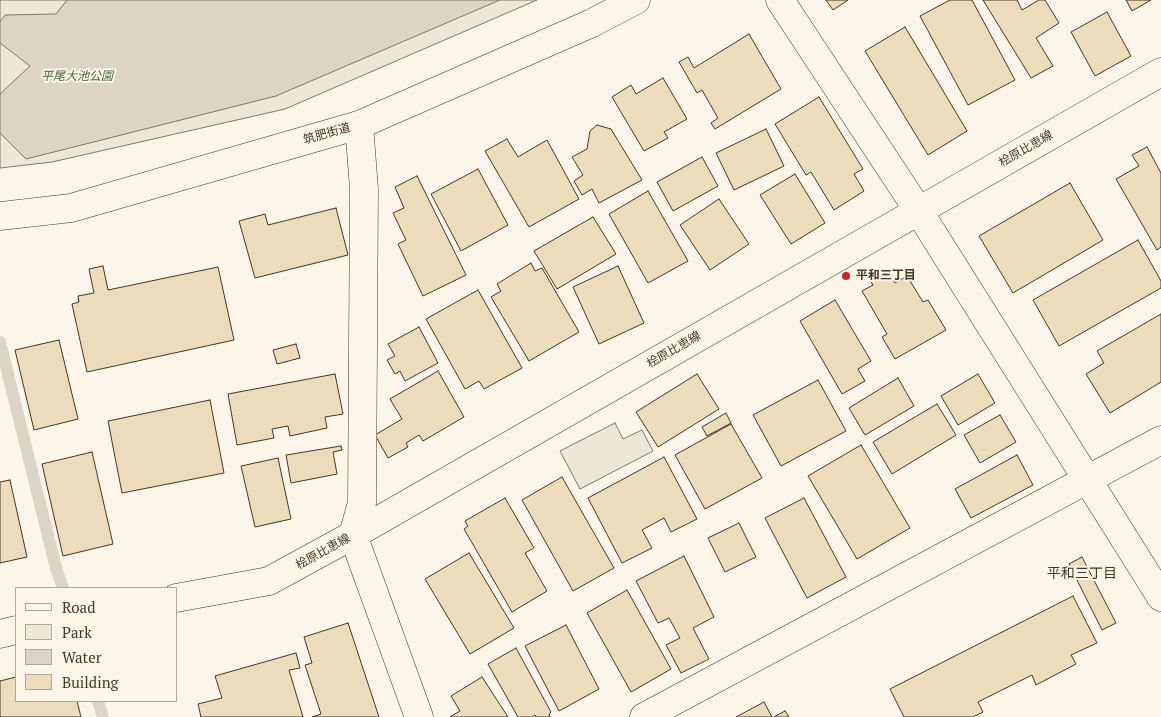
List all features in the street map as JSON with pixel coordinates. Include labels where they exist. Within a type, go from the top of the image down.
[{"type":"street","name":"筑肥街道","points":[[0,216],[71,208],[359,125],[592,23],[636,0]]},
{"type":"street","points":[[780,0],[918,210],[1161,597]]},
{"type":"street","name":"桧原比恵線","points":[[178,598],[269,581],[353,535],[1161,72]]},
{"type":"street","name":"筑肥街道","points":[[353,535],[362,503],[364,189],[359,125]]},
{"type":"street","points":[[644,717],[1161,440]]},
{"type":"street","points":[[353,535],[419,717]]},
{"type":"street","points":[[0,634],[15,630]]},
{"type":"green space","name":"平尾大池公園","points":[[0,0],[537,0],[285,109],[52,162],[0,168]]},
{"type":"shaded area","points":[[615,423],[623,439],[642,430],[653,451],[580,489],[560,451]]},
{"type":"water","name":"平尾大池公園","points":[[67,0],[500,0],[276,96],[26,159],[0,133],[0,94],[30,66],[0,43],[0,22],[5,15],[56,14]]},
{"type":"building","points":[[826,0],[848,0],[833,10]]},
{"type":"building","points":[[950,0],[972,0],[1015,80],[968,105],[920,16]]},
{"type":"building","points":[[983,0],[1017,0],[1022,10],[1039,0],[1045,0],[1059,23],[1036,38],[1053,66],[1031,78]]},
{"type":"building","points":[[1126,0],[1151,0],[1132,11]]},
{"type":"building","points":[[1107,12],[1131,56],[1095,76],[1071,32]]},
{"type":"building","points":[[905,27],[967,131],[928,155],[865,51]]},
{"type":"building","points":[[749,34],[781,89],[715,129],[711,123],[718,118],[702,90],[697,93],[679,62],[688,57],[694,68]]},
{"type":"building","points":[[663,78],[687,119],[664,132],[668,138],[644,151],[612,97],[631,85],[636,94]]},
{"type":"building","points":[[819,97],[863,169],[854,174],[864,191],[834,210],[811,172],[806,175],[775,124]]},
{"type":"building","points":[[597,125],[611,129],[642,180],[599,203],[592,189],[582,195],[574,181],[583,175],[572,157],[587,149],[590,131]]},
{"type":"building","points":[[766,129],[784,166],[734,190],[716,153]]},
{"type":"building","points":[[507,139],[518,157],[547,140],[579,199],[529,227],[485,151]]},
{"type":"building","points":[[1147,147],[1161,173],[1161,247],[1157,250],[1116,179],[1139,166],[1132,155]]},
{"type":"building","points":[[702,157],[718,186],[673,211],[657,182]]},
{"type":"building","points":[[478,169],[508,225],[461,251],[431,194]]},
{"type":"building","points":[[795,174],[825,223],[791,244],[760,195]]},
{"type":"building","points":[[417,176],[466,275],[423,296],[398,244],[406,240],[393,213],[404,208],[395,187]]},
{"type":"building","points":[[1070,183],[1103,240],[1013,293],[979,236]]},
{"type":"building","points":[[648,191],[688,261],[648,283],[609,214]]},
{"type":"building","points":[[719,199],[749,244],[710,270],[680,225]]},
{"type":"building","points":[[336,208],[348,255],[255,278],[239,221],[265,214],[268,225]]},
{"type":"building","points":[[593,217],[616,254],[557,289],[534,251]]},
{"type":"building","points":[[1138,240],[1161,281],[1161,288],[1059,346],[1033,300]]},
{"type":"building","points":[[531,263],[535,271],[542,268],[579,332],[529,361],[491,297],[501,291],[497,284]]},
{"type":"building","points":[[103,266],[108,290],[218,267],[234,340],[87,372],[72,304],[79,302],[78,296],[94,293],[89,269]]},
{"type":"building","points":[[618,266],[644,323],[599,344],[573,287]]},
{"type":"building","points":[[888,272],[895,283],[907,276],[923,302],[928,300],[946,330],[895,359],[882,337],[887,334],[862,291],[873,285],[871,282]]},
{"type":"building","points":[[478,290],[522,368],[484,389],[479,381],[465,389],[426,319]]},
{"type":"building","points":[[835,300],[871,361],[858,369],[865,381],[842,394],[800,321]]},
{"type":"building","points":[[1161,314],[1161,382],[1110,413],[1086,374],[1104,363],[1097,351]]},
{"type":"building","points":[[419,327],[438,363],[405,381],[400,371],[395,374],[387,360],[395,356],[388,344]]},
{"type":"building","points":[[59,340],[78,419],[34,430],[15,350]]},
{"type":"building","points":[[296,344],[300,358],[277,364],[273,350]]},
{"type":"building","points":[[438,371],[464,417],[423,441],[419,435],[406,443],[408,447],[388,458],[375,435],[402,419],[390,399]]},
{"type":"building","points":[[335,374],[343,414],[325,417],[327,428],[290,436],[288,426],[272,429],[274,438],[237,445],[228,394]]},
{"type":"building","points":[[697,374],[719,409],[658,447],[636,412]]},
{"type":"building","points":[[978,374],[995,403],[958,425],[941,396]]},
{"type":"building","points":[[898,378],[914,406],[865,435],[849,408]]},
{"type":"building","points":[[818,380],[846,431],[781,466],[753,415]]},
{"type":"building","points":[[210,400],[224,473],[122,493],[108,421]]},
{"type":"building","points":[[937,404],[956,435],[892,474],[873,442]]},
{"type":"building","points":[[726,413],[731,423],[707,436],[702,427]]},
{"type":"building","points":[[1000,415],[1016,442],[980,463],[964,435]]},
{"type":"building","points":[[731,424],[762,478],[705,509],[675,455]]},
{"type":"building","points":[[861,445],[910,528],[857,559],[808,476]]},
{"type":"building","points":[[341,446],[342,450],[333,452],[337,474],[291,483],[286,455]]},
{"type":"building","points":[[92,452],[113,544],[63,556],[42,464]]},
{"type":"building","points":[[1017,455],[1033,485],[971,518],[955,489]]},
{"type":"building","points":[[664,457],[697,519],[671,532],[664,518],[642,530],[652,548],[622,563],[588,498]]},
{"type":"building","points":[[278,458],[291,519],[255,527],[241,466]]},
{"type":"building","points":[[562,477],[614,568],[573,591],[522,500]]},
{"type":"building","points":[[10,480],[27,557],[0,563],[0,482]]},
{"type":"building","points":[[505,498],[534,548],[525,553],[547,591],[512,612],[464,529],[468,526],[465,521]]},
{"type":"building","points":[[804,498],[846,577],[807,598],[765,518]]},
{"type":"building","points":[[739,523],[756,557],[725,572],[708,538]]},
{"type":"building","points":[[469,553],[514,628],[470,654],[425,579]]},
{"type":"building","points":[[684,556],[714,617],[693,628],[709,659],[681,673],[666,645],[680,638],[669,618],[658,623],[636,581]]},
{"type":"building","points":[[1082,557],[1116,623],[1102,630],[1069,564]]},
{"type":"building","points":[[627,590],[671,669],[631,692],[587,613]]},
{"type":"building","points":[[1073,596],[1097,643],[1071,655],[1076,664],[1036,685],[1032,675],[978,702],[983,712],[973,717],[904,717],[890,689]]},
{"type":"building","points":[[348,623],[379,717],[312,717],[321,714],[305,665],[312,663],[304,637]]},
{"type":"building","points":[[566,625],[599,689],[559,711],[525,646]]},
{"type":"building","points":[[516,648],[551,712],[549,714],[550,717],[536,717],[535,715],[532,717],[518,717],[488,664]]},
{"type":"building","points":[[296,653],[300,668],[289,670],[303,717],[201,717],[198,704],[222,698],[215,676]]},
{"type":"building","points":[[15,677],[15,702],[77,702],[81,717],[0,717],[0,681]]},
{"type":"building","points":[[482,677],[508,717],[450,717],[460,711],[451,696]]},
{"type":"building","points":[[764,702],[772,717],[736,717]]},
{"type":"building","points":[[785,711],[789,717],[774,717]]},
{"type":"waterway","points":[[0,342],[56,568],[63,587]]},
{"type":"waterway","points":[[98,702],[103,717]]},
{"type":"place","name":"平和三丁目","points":[[846,276]]},
{"type":"district","name":"平和三丁目","points":[[1082,574]]}]
